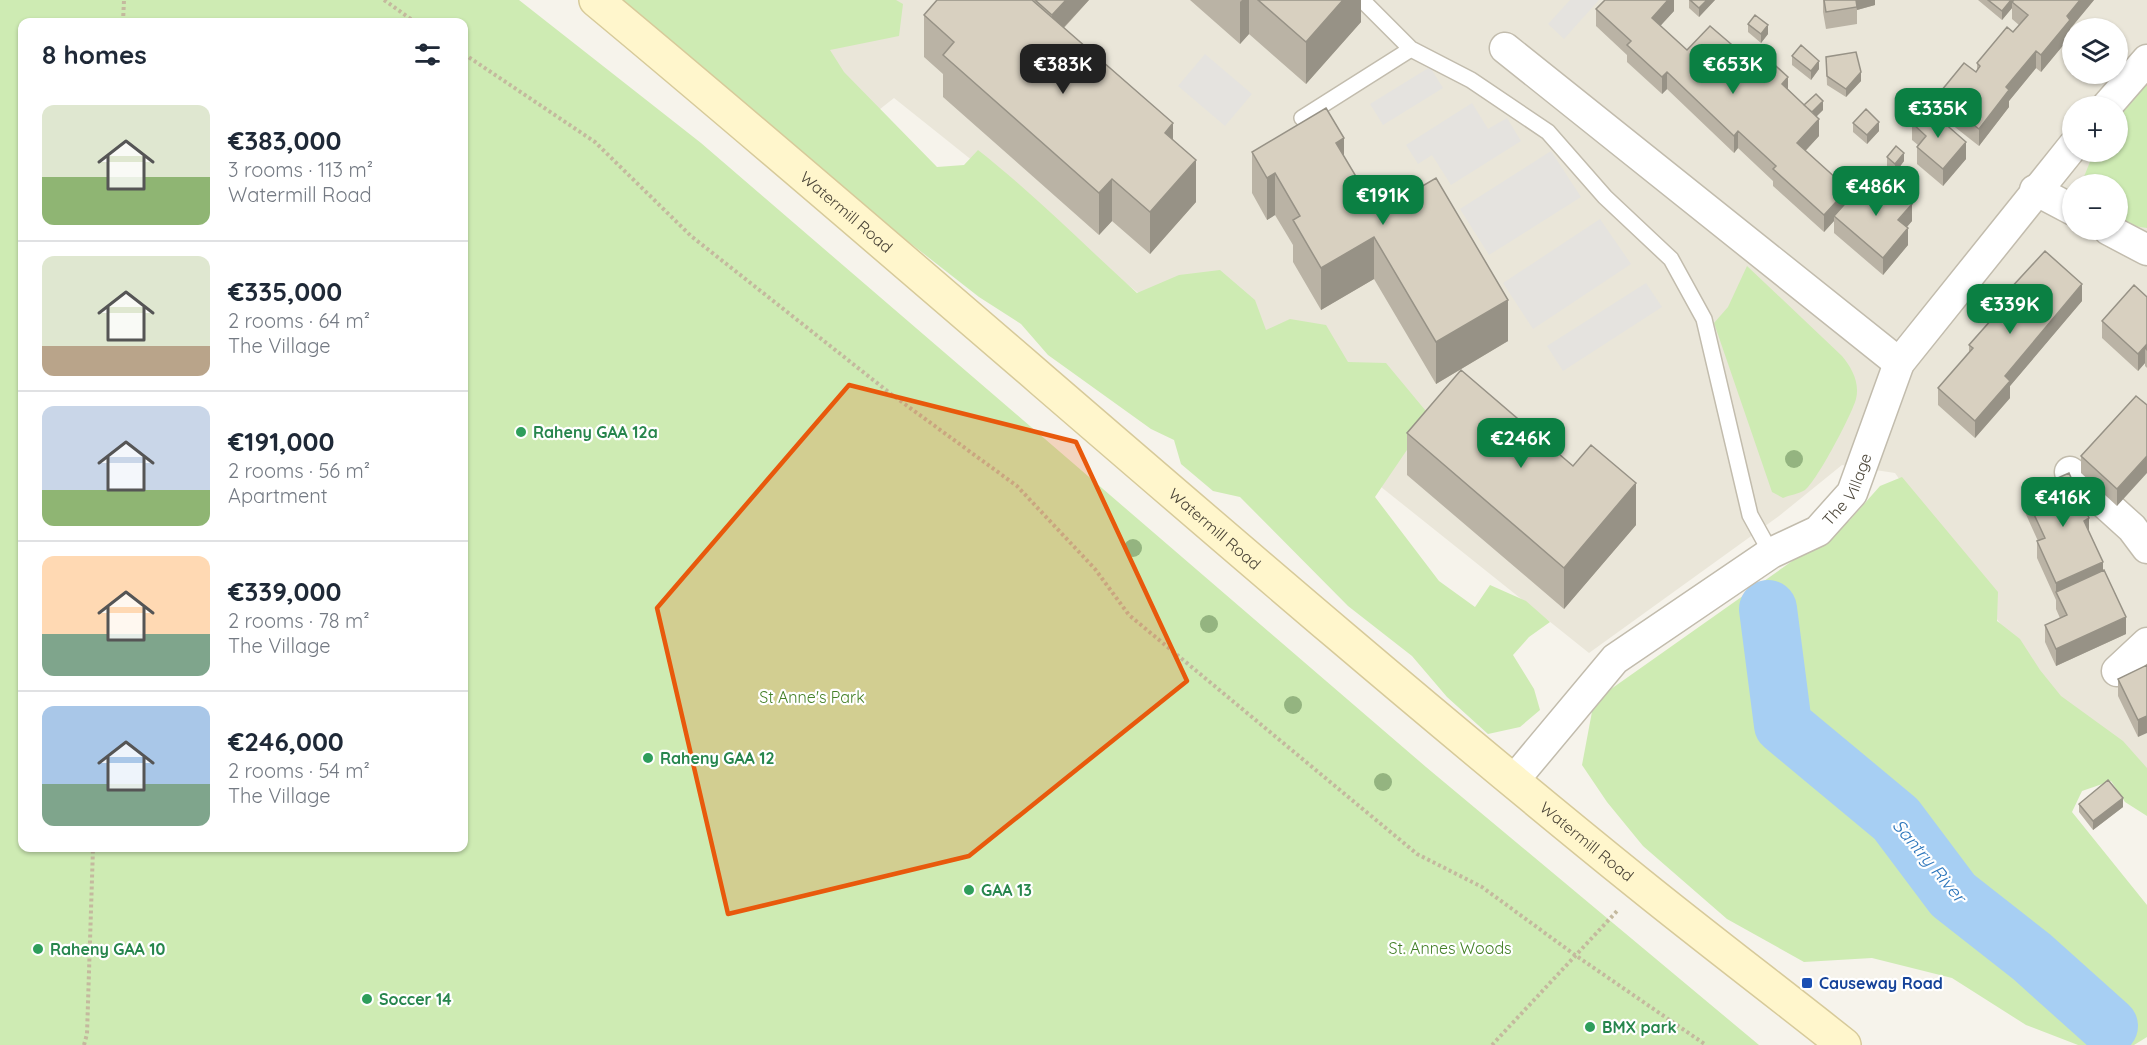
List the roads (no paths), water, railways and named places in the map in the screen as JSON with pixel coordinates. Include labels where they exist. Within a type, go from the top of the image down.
[{"type":"main road","name":"Watermill Road","points":[[596,0],[781,154],[1514,780],[1639,884],[1844,1045]]},
{"type":"street","points":[[1505,48],[1899,363]]},
{"type":"street","points":[[2116,96],[2147,60]]},
{"type":"street","name":"The Village","points":[[1514,780],[1615,659],[1771,553],[1818,531],[1852,493],[1899,363],[2062,159]]},
{"type":"street","points":[[2035,190],[2062,204]]},
{"type":"street","points":[[2128,240],[2147,250]]},
{"type":"street","points":[[2070,472],[2132,528],[2147,548]]},
{"type":"street","points":[[2117,671],[2147,643]]},
{"type":"lane","points":[[1362,0],[1411,49],[1471,80],[1548,132],[1605,197],[1671,258],[1704,319],[1750,515],[1771,553]]},
{"type":"lane","points":[[1302,118],[1411,49]]},
{"type":"waterway","name":"Santry River","points":[[1768,609],[1783,725],[1896,819],[1953,895],[2032,957],[2109,1026]]},
{"type":"place","name":"Raheny GAA 12a","points":[[521,432]]},
{"type":"place","name":"Raheny GAA 12","points":[[648,758]]},
{"type":"place","name":"GAA 13","points":[[969,890]]},
{"type":"place","name":"Raheny GAA 10","points":[[38,949]]},
{"type":"place","name":"Causeway Road","points":[[1807,983]]},
{"type":"place","name":"Soccer 14","points":[[367,999]]},
{"type":"place","name":"BMX park","points":[[1590,1027]]},
{"type":"park label","name":"St Anne's Park","points":[[812,697]]},
{"type":"park label","name":"St. Annes Woods","points":[[1450,948]]}]
